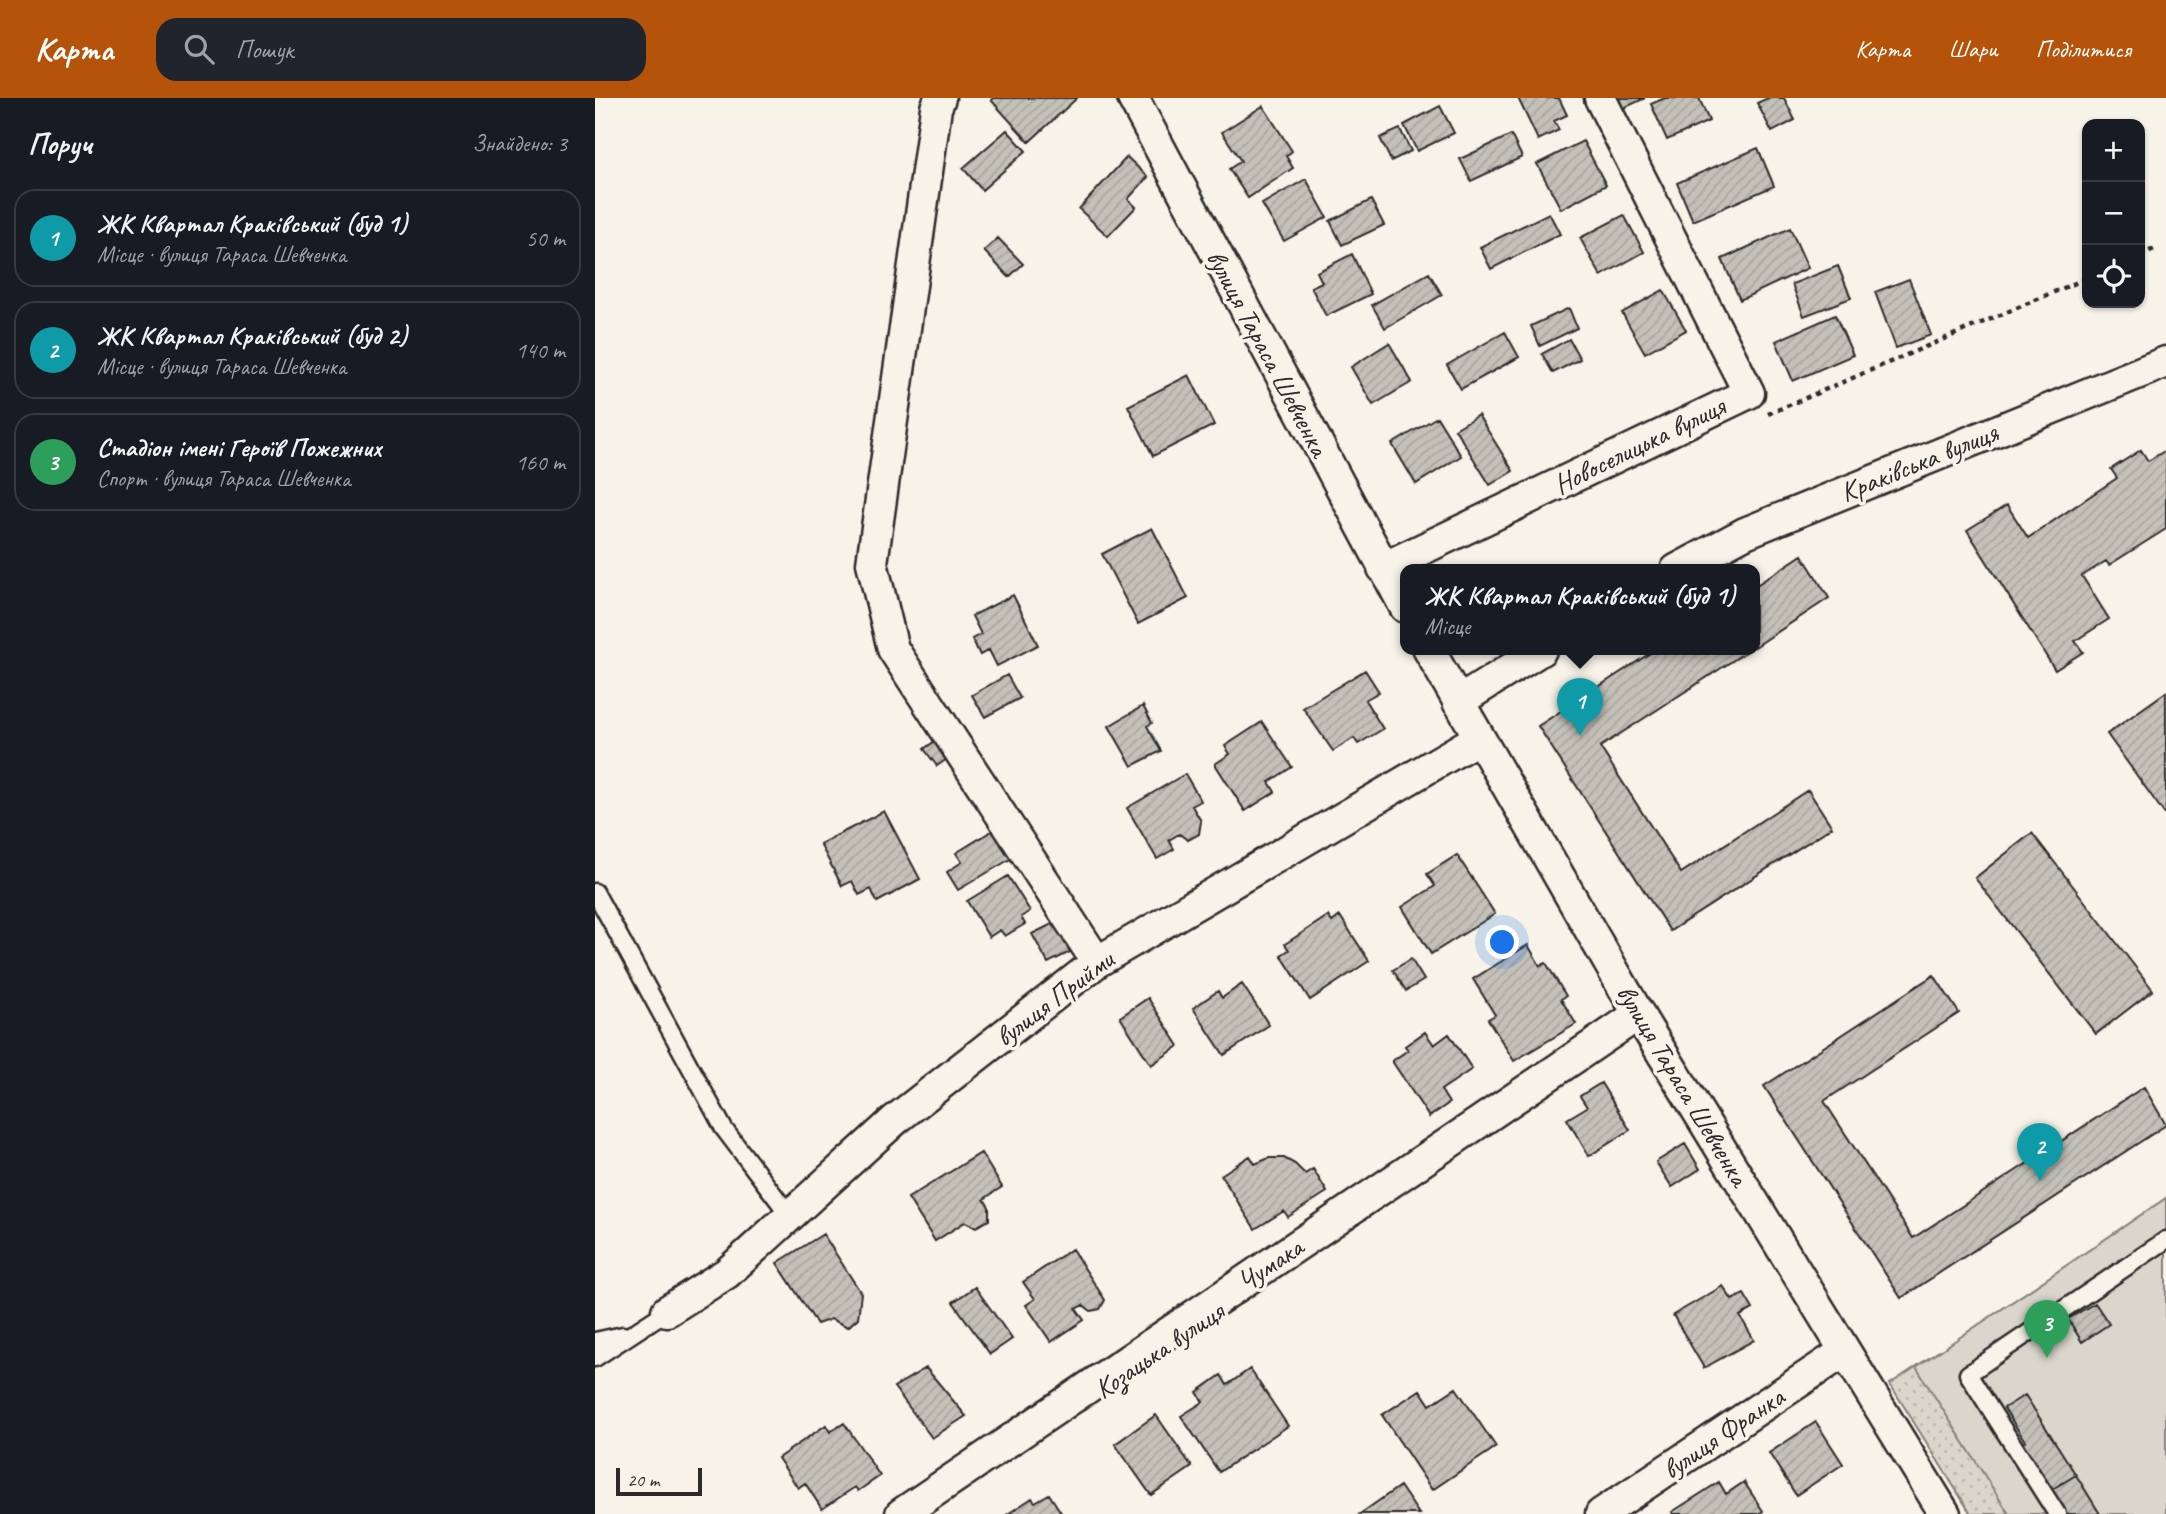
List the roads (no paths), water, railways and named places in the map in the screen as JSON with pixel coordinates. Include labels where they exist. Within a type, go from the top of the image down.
[{"type":"street","points":[[940,98],[936,108],[872,563],[893,649],[1097,962]]},
{"type":"street","name":"вулиця Тараса Шевченка","points":[[1133,98],[1400,598]]},
{"type":"street","name":"Новоселицька вулиця","points":[[1383,568],[1749,393],[1600,98]]},
{"type":"street","name":"Краківська вулиця","points":[[1687,564],[1745,533],[2166,362]]},
{"type":"street","name":"вулиця Тараса Шевченка","points":[[1432,655],[1641,1018],[1945,1514]]},
{"type":"street","points":[[1458,702],[1533,655]]},
{"type":"street","name":"вулиця Прийми","points":[[667,1311],[727,1273],[895,1120],[1097,962],[1479,738]]},
{"type":"street","name":"Чумака","points":[[901,1514],[1641,1018]]},
{"type":"street","name":"Козацька вулиця","points":[[919,1514],[1641,1018]]},
{"type":"street","name":"вулиця Франка","points":[[1601,1514],[1845,1351]]},
{"type":"lane","points":[[595,892],[724,1129],[790,1216]]},
{"type":"lane","points":[[2057,1514],[1968,1374],[2166,1240]]},
{"type":"lane","points":[[595,1359],[667,1311]]},
{"type":"lane","points":[[595,1341],[636,1331]]},
{"type":"place","name":"ЖК Квартал Краківський (буд 1)","points":[[1580,736]]},
{"type":"place","name":"ЖК Квартал Краківський (буд 2)","points":[[2040,1181]]},
{"type":"place","name":"Стадіон імені Героїв Пожежних","points":[[2047,1358]]}]
